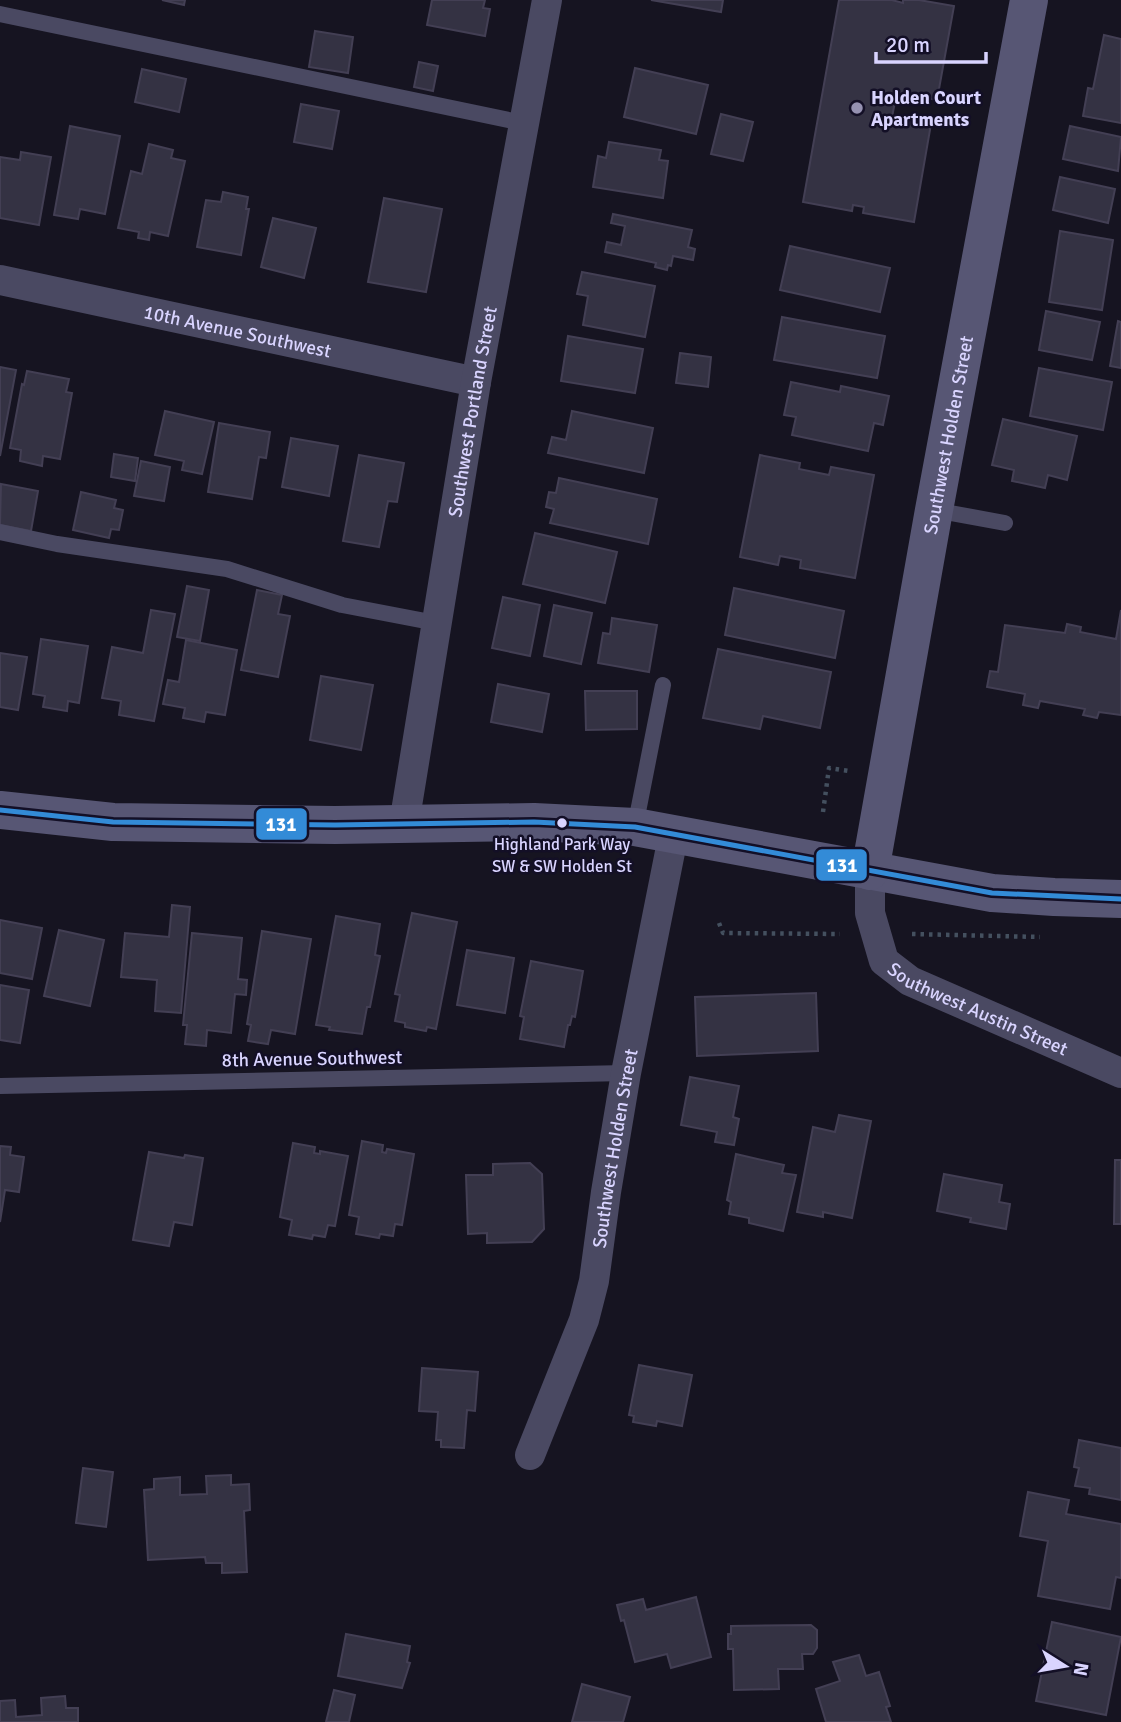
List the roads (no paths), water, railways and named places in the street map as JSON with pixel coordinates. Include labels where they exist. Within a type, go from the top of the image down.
[{"type":"street","name":"Southwest Portland Street","points":[[404,824],[476,382],[547,0]]},
{"type":"street","name":"Southwest Holden Street","points":[[870,871],[1029,0]]},
{"type":"street","name":"10th Avenue Southwest","points":[[0,280],[476,382]]},
{"type":"street","points":[[0,810],[113,822],[240,825],[534,822],[635,827],[674,832],[992,893],[1121,899]]},
{"type":"street","name":"Southwest Holden Street","points":[[530,1455],[584,1320],[594,1281],[626,1073],[674,832]]},
{"type":"street","name":"Southwest Austin Street","points":[[870,871],[870,913],[884,961],[910,981],[1121,1073]]},
{"type":"lane","points":[[0,14],[523,123]]},
{"type":"lane","points":[[934,510],[1004,523]]},
{"type":"lane","points":[[0,532],[57,544],[227,569],[342,605],[436,623]]},
{"type":"lane","points":[[635,827],[663,685]]},
{"type":"lane","name":"8th Avenue Southwest","points":[[0,1086],[626,1073]]},
{"type":"place","name":"Holden Court Apartments","points":[[857,108]]},
{"type":"place","name":"Highland Park Way SW & SW Holden St","points":[[562,823]]}]
